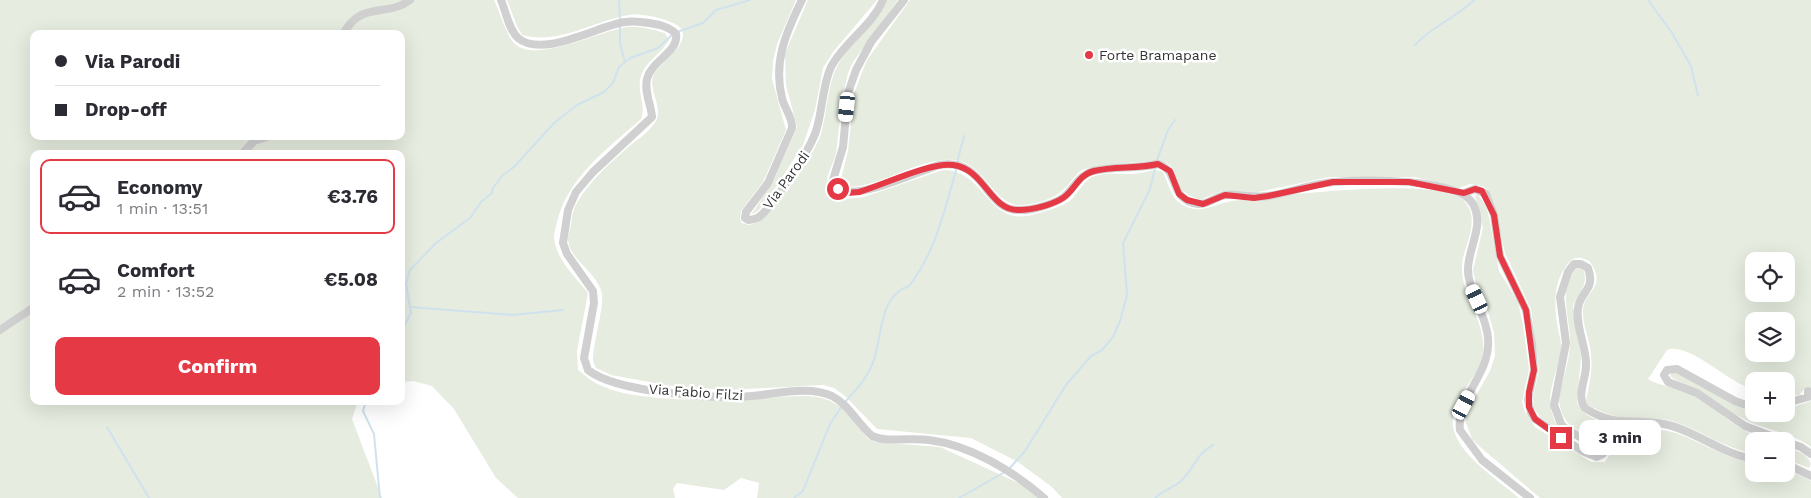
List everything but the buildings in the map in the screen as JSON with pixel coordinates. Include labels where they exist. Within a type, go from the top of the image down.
[{"type":"street","points":[[344,30],[349,17],[363,5],[404,4],[410,0]]},
{"type":"street","name":"Via Fabio Filzi","points":[[501,0],[513,31],[517,37],[526,43],[547,44],[570,39],[627,21],[657,24],[671,29],[676,34],[674,46],[654,65],[647,78],[646,90],[652,117],[593,172],[576,192],[568,210],[563,243],[567,254],[593,291],[594,304],[584,358],[588,370],[612,382],[673,394],[733,397],[802,392],[826,394],[842,404],[872,436],[925,439],[946,444],[985,459],[1014,474],[1044,498]]},
{"type":"street","name":"Via Parodi","points":[[802,0],[786,36],[779,64],[778,81],[782,101],[792,128],[768,183],[746,212],[745,218],[748,220],[758,218],[771,203],[810,147],[831,68],[838,56],[874,14],[883,0]]},
{"type":"street","points":[[904,0],[871,42],[856,70],[848,93],[843,147],[833,180],[838,189],[846,193],[871,189],[938,166],[953,165],[974,173],[993,198],[1017,210],[1046,204],[1063,198],[1078,180],[1094,171],[1140,168],[1158,164],[1170,171],[1179,194],[1196,204],[1203,204],[1225,195],[1254,198],[1333,182],[1409,182],[1464,193],[1475,189],[1486,194],[1494,215],[1500,256],[1526,310],[1534,370],[1528,400],[1531,413],[1535,419],[1582,451],[1597,457],[1603,454],[1601,450],[1566,429],[1555,412],[1554,405],[1566,343],[1560,297],[1568,272],[1574,264],[1578,263],[1588,268],[1591,276],[1590,287],[1580,301],[1577,316],[1586,356],[1581,398],[1585,408],[1611,420],[1662,423],[1674,426],[1739,457],[1745,458]]},
{"type":"street","points":[[246,150],[257,140]]},
{"type":"street","points":[[1464,193],[1472,202],[1478,221],[1468,271],[1471,287],[1485,321],[1489,352],[1485,365],[1462,409],[1460,430],[1482,460],[1530,498]]},
{"type":"street","points":[[0,330],[30,310]]},
{"type":"street","points":[[1745,405],[1677,369],[1668,370],[1664,375],[1668,382],[1697,393],[1745,426],[1760,432]]},
{"type":"street","points":[[1795,401],[1808,397],[1808,391]]},
{"type":"street","points":[[1795,445],[1811,454]]},
{"type":"street","points":[[1795,468],[1811,476]]},
{"type":"shaded area","points":[[0,0],[494,0],[510,38],[522,48],[535,50],[551,49],[627,27],[665,33],[669,40],[641,75],[640,86],[643,110],[641,119],[603,152],[580,177],[562,206],[557,222],[554,237],[558,252],[567,267],[588,293],[577,351],[578,370],[603,386],[623,393],[642,396],[707,400],[818,397],[839,406],[868,439],[875,442],[940,447],[1021,484],[1038,498],[757,498],[759,483],[741,478],[724,490],[677,483],[673,489],[675,498],[518,498],[496,478],[454,409],[432,386],[413,381],[405,382],[405,150],[30,150],[30,405],[357,405],[352,419],[382,498],[0,498]]},
{"type":"shaded area","points":[[507,0],[796,0],[777,44],[773,61],[772,79],[786,130],[763,182],[741,211],[740,219],[742,223],[749,225],[758,221],[768,212],[791,186],[801,171],[821,134],[830,86],[840,61],[882,10],[887,0],[898,0],[853,62],[848,73],[842,100],[836,154],[827,178],[830,190],[846,199],[864,197],[943,170],[957,172],[969,179],[995,206],[1005,213],[1017,216],[1032,215],[1067,203],[1085,183],[1095,176],[1135,174],[1154,170],[1163,172],[1172,194],[1181,204],[1194,209],[1232,201],[1315,192],[1389,188],[1421,189],[1447,193],[1463,200],[1471,212],[1472,219],[1462,269],[1468,297],[1483,337],[1483,351],[1479,366],[1456,406],[1453,423],[1454,431],[1464,450],[1472,459],[1519,498],[1062,498],[1052,487],[1018,462],[971,438],[877,429],[845,396],[834,388],[823,385],[726,390],[671,386],[611,375],[596,368],[593,361],[593,353],[602,294],[595,279],[579,261],[570,247],[568,238],[573,213],[576,205],[593,181],[605,168],[646,133],[656,121],[658,110],[652,80],[657,69],[676,50],[683,35],[681,29],[663,19],[652,16],[629,15],[563,35],[536,37],[522,35]]},
{"type":"shaded area","points":[[808,0],[877,0],[833,52],[823,68],[815,110],[803,145],[768,199],[758,211],[751,215],[773,182],[797,127],[786,85],[785,53]]},
{"type":"shaded area","points":[[910,0],[1811,0],[1811,389],[1806,387],[1799,395],[1795,395],[1795,372],[1745,372],[1745,386],[1698,357],[1676,349],[1667,350],[1648,379],[1692,394],[1748,432],[1745,432],[1745,451],[1723,444],[1669,420],[1618,417],[1588,405],[1586,401],[1591,361],[1583,310],[1584,303],[1594,288],[1597,277],[1589,261],[1577,258],[1569,262],[1563,271],[1557,285],[1555,300],[1561,346],[1550,398],[1554,419],[1560,430],[1558,430],[1540,417],[1534,408],[1533,398],[1539,370],[1531,309],[1505,253],[1494,203],[1488,190],[1482,186],[1470,184],[1459,188],[1415,177],[1329,177],[1258,192],[1222,191],[1199,200],[1182,190],[1174,171],[1169,165],[1165,162],[1150,161],[1082,170],[1055,196],[1039,202],[1022,205],[1012,204],[1004,199],[982,176],[966,163],[955,160],[941,160],[913,167],[873,183],[845,187],[840,183],[848,151],[854,94],[867,60]]},
{"type":"shaded area","points":[[1478,195],[1486,206],[1499,271],[1518,302],[1529,369],[1522,402],[1525,412],[1535,427],[1591,462],[1605,462],[1610,454],[1605,446],[1574,428],[1567,421],[1562,412],[1559,399],[1570,345],[1566,304],[1567,284],[1571,275],[1578,267],[1584,271],[1585,276],[1584,285],[1573,306],[1581,357],[1577,402],[1583,412],[1605,423],[1661,430],[1682,435],[1722,454],[1745,461],[1745,482],[1795,482],[1795,473],[1811,481],[1811,498],[1540,498],[1478,445],[1472,439],[1465,415],[1490,371],[1495,356],[1494,333],[1487,308],[1478,294],[1473,270],[1483,228],[1475,196]]},
{"type":"shaded area","points":[[1673,371],[1697,382],[1745,410],[1745,419],[1676,380],[1670,376]]},
{"type":"shaded area","points":[[1811,401],[1811,447],[1795,438],[1795,432],[1779,432],[1750,422],[1795,422],[1795,406]]},
{"type":"shaded area","points":[[1795,451],[1807,457],[1811,464],[1809,468],[1795,463]]},
{"type":"waterway","points":[[619,0],[620,21]]},
{"type":"waterway","points":[[677,32],[703,23],[716,10],[750,0]]},
{"type":"waterway","points":[[1415,45],[1429,32],[1460,12],[1474,0]]},
{"type":"waterway","points":[[1648,0],[1672,33],[1691,66],[1698,96]]},
{"type":"waterway","points":[[620,25],[620,43],[625,62]]},
{"type":"waterway","points":[[405,324],[411,313],[406,284],[410,270],[436,243],[470,218],[481,202],[492,193],[493,188],[503,175],[514,167],[554,123],[577,105],[604,92],[613,83],[619,67],[630,58],[658,48],[673,34]]},
{"type":"waterway","points":[[1156,163],[1168,130],[1175,120]]},
{"type":"waterway","points":[[957,163],[964,136]]},
{"type":"waterway","points":[[845,402],[870,370],[886,309],[891,299],[899,291],[909,286],[926,259],[939,229],[957,167]]},
{"type":"waterway","points":[[1009,469],[1025,451],[1066,385],[1091,356],[1102,350],[1113,337],[1120,321],[1127,295],[1123,243],[1150,189],[1155,168]]},
{"type":"waterway","points":[[410,307],[512,315],[563,310]]},
{"type":"waterway","points":[[365,405],[363,411],[374,434],[380,498]]},
{"type":"waterway","points":[[794,498],[803,491],[830,424],[842,406]]},
{"type":"waterway","points":[[107,427],[149,498]]},
{"type":"waterway","points":[[1155,498],[1181,481],[1203,452],[1213,445]]},
{"type":"waterway","points":[[959,498],[1005,472]]},
{"type":"place","name":"Forte Bramapane","points":[[1089,55]]},
{"type":"route","points":[[838,189],[846,193],[859,192],[938,166],[953,165],[968,169],[974,173],[987,187],[993,198],[1009,208],[1017,210],[1029,209],[1063,198],[1078,180],[1094,171],[1140,168],[1158,164],[1170,171],[1174,188],[1179,194],[1196,204],[1203,204],[1225,195],[1254,198],[1333,182],[1409,182],[1464,193],[1475,189],[1480,190],[1486,194],[1494,215],[1500,256],[1510,279],[1521,296],[1526,310],[1534,370],[1529,392],[1529,407],[1535,419],[1561,438]]}]
